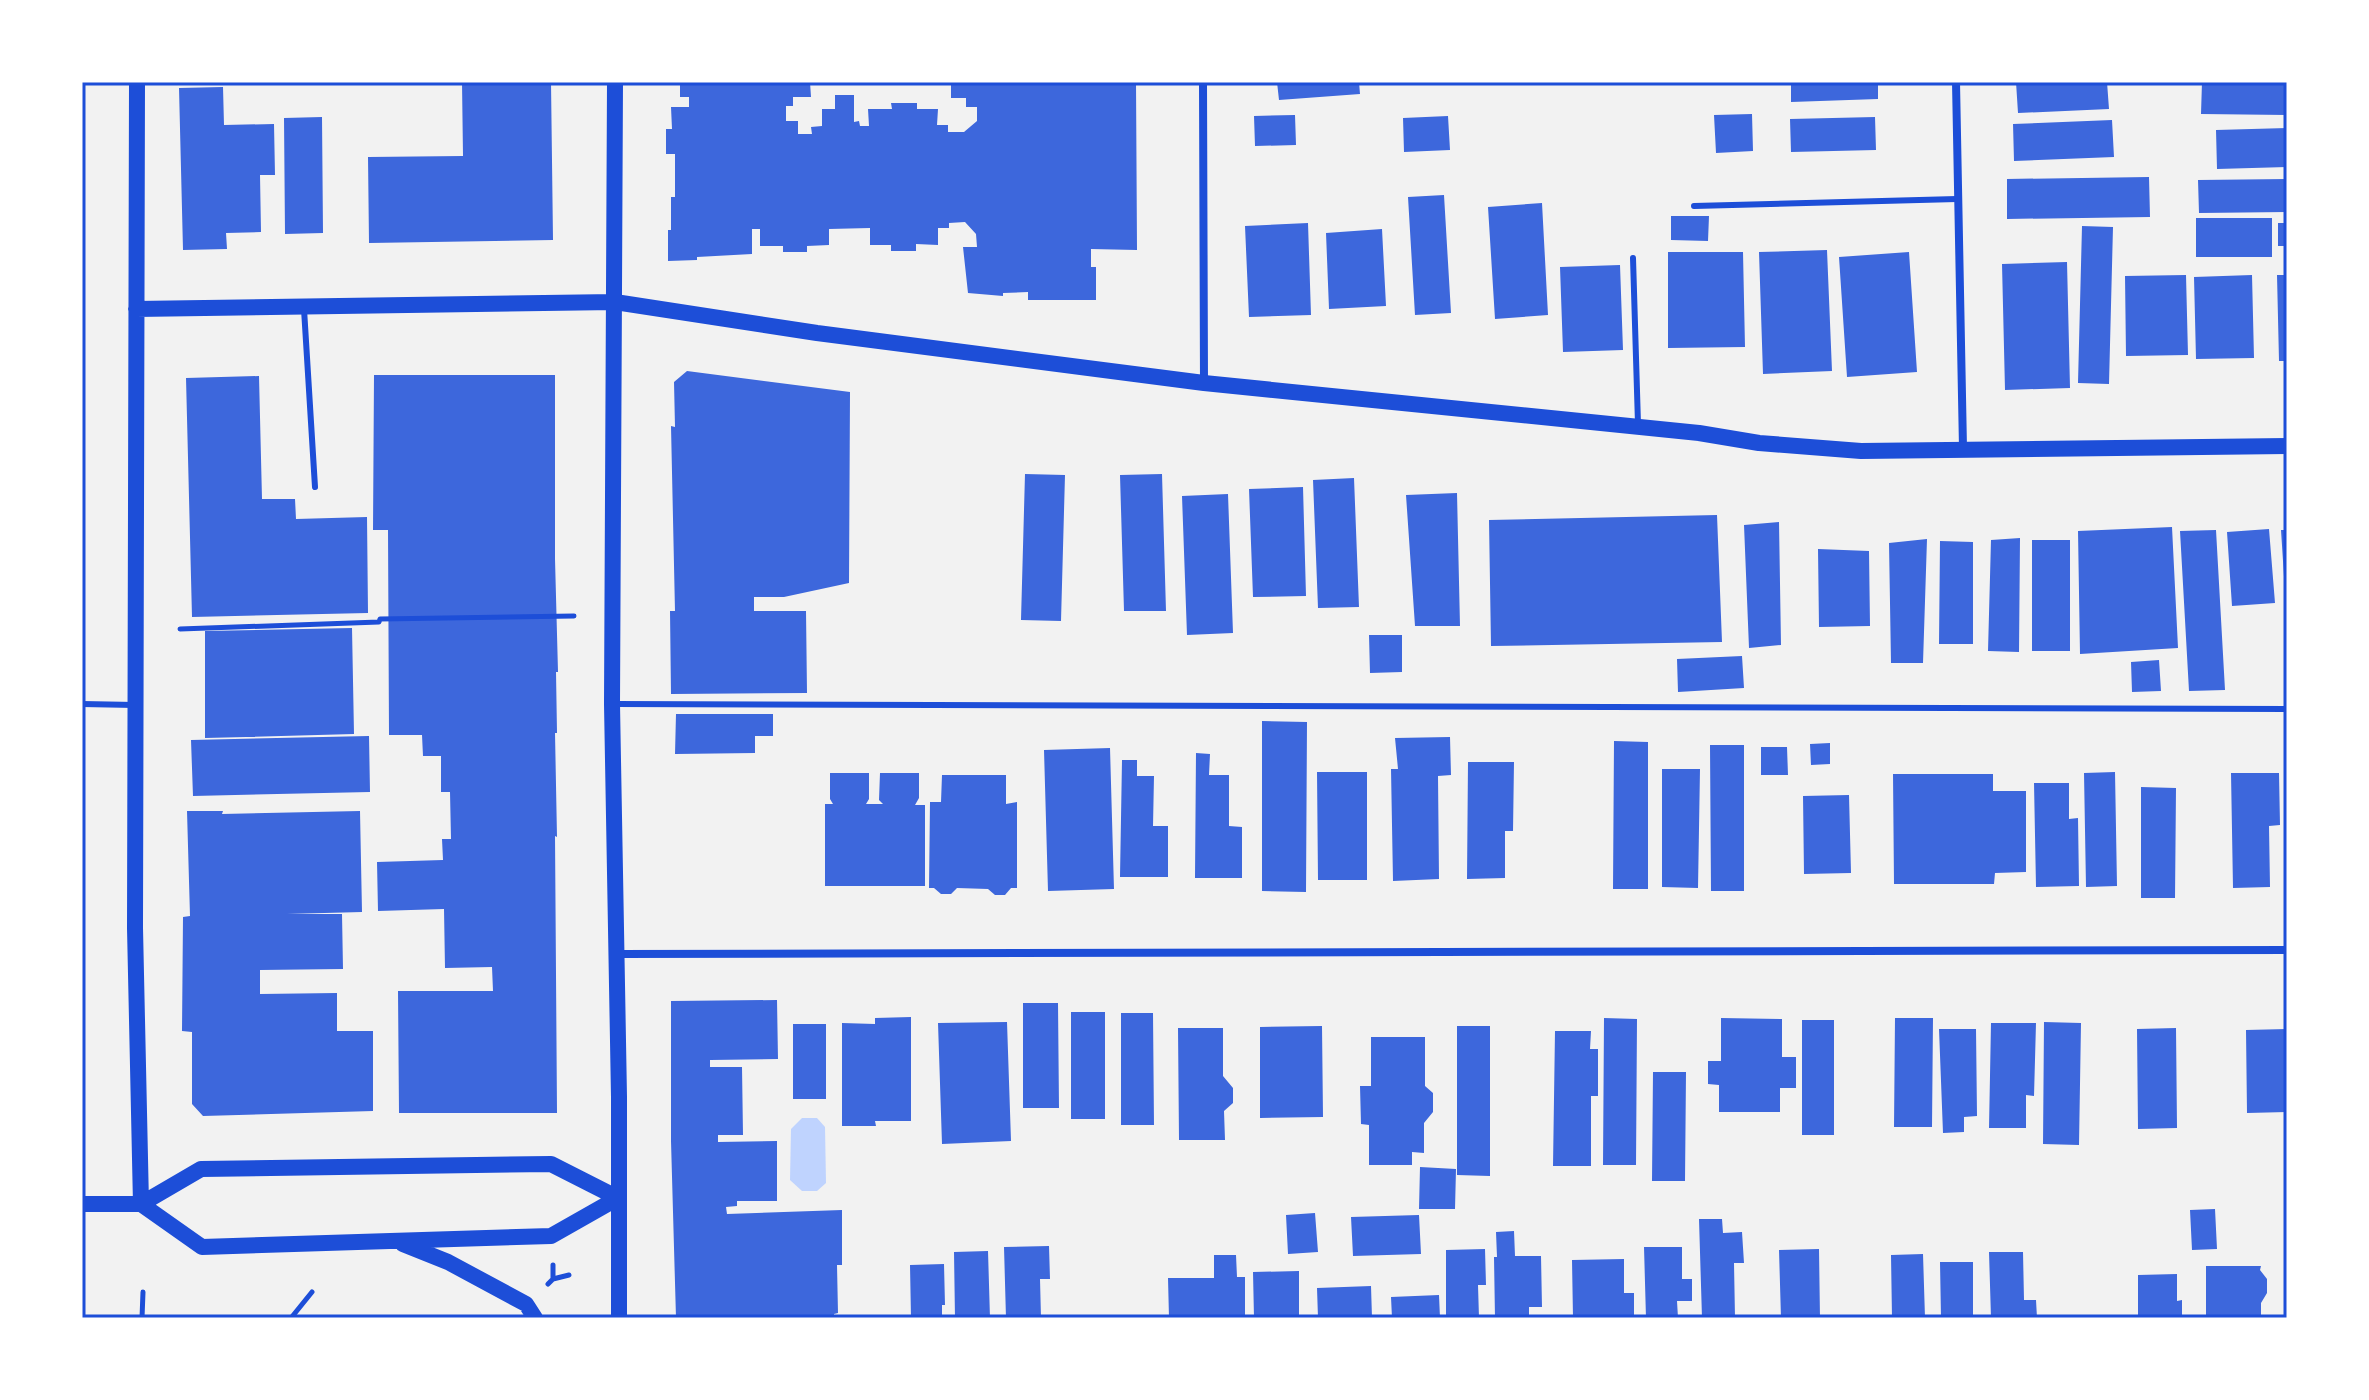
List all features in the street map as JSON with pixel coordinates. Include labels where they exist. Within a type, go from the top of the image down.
[{"type":"main road","points":[[137,82],[135,928],[141,1204]]},
{"type":"main road","points":[[615,82],[612,704],[619,1318]]},
{"type":"main road","points":[[136,309],[615,302],[817,333],[1204,383],[1759,443],[1861,451],[2287,446]]},
{"type":"main road","points":[[82,1204],[141,1204],[201,1169],[551,1164],[618,1198]]},
{"type":"main road","points":[[141,1204],[202,1247],[551,1236],[618,1198]]},
{"type":"main road","points":[[398,1241],[448,1262],[526,1304],[535,1318]]},
{"type":"street","points":[[1203,82],[1204,383]]},
{"type":"street","points":[[1956,82],[1963,448]]},
{"type":"street","points":[[617,954],[2287,950]]},
{"type":"lane","points":[[1694,206],[1957,199]]},
{"type":"lane","points":[[1633,258],[1638,428]]},
{"type":"lane","points":[[303,305],[315,487]]},
{"type":"lane","points":[[82,704],[135,705]]},
{"type":"lane","points":[[612,704],[2287,709]]},
{"type":"path","points":[[180,629],[379,622],[380,619],[574,616]]},
{"type":"path","points":[[553,1279],[569,1275]]},
{"type":"path","points":[[142,1318],[143,1292]]},
{"type":"path","points":[[291,1318],[312,1292]]},
{"type":"water","points":[[802,1118],[817,1118],[825,1127],[826,1183],[817,1191],[802,1191],[790,1180],[791,1129]]},
{"type":"building","points":[[462,82],[551,82],[553,240],[369,243],[368,157],[463,156]]},
{"type":"building","points":[[680,82],[810,82],[811,97],[793,97],[793,106],[786,106],[786,121],[798,121],[798,134],[812,134],[811,127],[822,126],[822,109],[835,109],[835,95],[854,95],[854,122],[859,121],[860,126],[869,126],[868,109],[892,109],[891,103],[917,103],[917,109],[938,109],[937,125],[948,125],[948,132],[964,132],[977,121],[977,107],[966,107],[966,98],[951,98],[951,82],[1136,82],[1137,250],[1091,249],[1091,267],[1096,267],[1096,300],[1028,300],[1028,292],[1003,293],[1003,296],[968,293],[963,247],[977,247],[976,234],[965,222],[949,223],[949,228],[938,228],[938,245],[916,244],[916,251],[891,251],[891,245],[870,245],[870,228],[829,229],[829,245],[807,246],[807,252],[783,252],[783,246],[760,246],[760,229],[752,229],[752,254],[668,261],[671,197],[675,197],[675,154],[666,154],[666,129],[672,129],[671,107],[689,107],[689,97],[680,97]]},
{"type":"building","points":[[1277,82],[1359,82],[1360,94],[1279,100]]},
{"type":"building","points":[[1791,82],[1878,82],[1878,99],[1791,102]]},
{"type":"building","points":[[2016,82],[2107,82],[2109,109],[2018,113]]},
{"type":"building","points":[[2202,82],[2287,82],[2287,115],[2201,114]]},
{"type":"building","points":[[223,87],[224,125],[274,124],[275,175],[260,175],[261,232],[226,233],[227,249],[183,250],[179,88]]},
{"type":"building","points":[[1752,114],[1753,151],[1716,153],[1714,115]]},
{"type":"building","points":[[1295,115],[1296,145],[1255,146],[1254,116]]},
{"type":"building","points":[[1448,116],[1450,150],[1404,152],[1403,118]]},
{"type":"building","points":[[322,117],[323,233],[285,234],[284,118]]},
{"type":"building","points":[[1875,117],[1876,150],[1791,152],[1790,119]]},
{"type":"building","points":[[2112,120],[2114,157],[2014,161],[2013,124]]},
{"type":"building","points":[[2287,128],[2287,167],[2217,169],[2216,130]]},
{"type":"building","points":[[2149,177],[2150,217],[2007,219],[2007,179]]},
{"type":"building","points":[[2287,179],[2287,212],[2199,213],[2198,180]]},
{"type":"building","points":[[1444,195],[1451,313],[1415,315],[1408,197]]},
{"type":"building","points":[[1542,203],[1548,315],[1495,319],[1488,207]]},
{"type":"building","points":[[1671,216],[1709,216],[1708,241],[1671,240]]},
{"type":"building","points":[[2196,218],[2272,218],[2272,257],[2196,257]]},
{"type":"building","points":[[1308,223],[1311,315],[1249,317],[1245,226]]},
{"type":"building","points":[[2278,223],[2287,223],[2287,246],[2278,246]]},
{"type":"building","points":[[2082,226],[2113,227],[2109,384],[2078,383]]},
{"type":"building","points":[[1382,229],[1386,306],[1329,309],[1326,233]]},
{"type":"building","points":[[1827,250],[1832,371],[1763,374],[1759,252]]},
{"type":"building","points":[[1668,252],[1743,252],[1745,347],[1668,348]]},
{"type":"building","points":[[1909,252],[1917,372],[1847,377],[1839,257]]},
{"type":"building","points":[[2067,262],[2070,388],[2005,390],[2002,264]]},
{"type":"building","points":[[1620,265],[1623,350],[1563,352],[1560,267]]},
{"type":"building","points":[[2186,275],[2188,355],[2126,356],[2125,276]]},
{"type":"building","points":[[2252,275],[2254,358],[2196,359],[2194,277]]},
{"type":"building","points":[[2277,275],[2287,275],[2287,361],[2279,361]]},
{"type":"building","points":[[687,371],[850,392],[849,583],[784,597],[754,597],[754,611],[806,611],[807,693],[671,694],[670,611],[675,611],[671,426],[675,427],[674,382]]},
{"type":"building","points":[[374,375],[555,375],[557,1113],[399,1113],[398,991],[493,991],[492,967],[445,968],[444,909],[378,911],[377,862],[443,860],[442,839],[451,839],[450,792],[441,792],[441,756],[423,756],[422,735],[389,735],[388,530],[373,530]]},
{"type":"building","points":[[259,376],[262,499],[295,499],[296,519],[367,517],[368,613],[192,617],[186,378]]},
{"type":"building","points":[[1025,474],[1065,475],[1061,621],[1021,620]]},
{"type":"building","points":[[1162,474],[1166,611],[1124,611],[1120,475]]},
{"type":"building","points":[[1354,478],[1359,607],[1318,608],[1313,480]]},
{"type":"building","points":[[1303,487],[1306,596],[1253,597],[1249,489]]},
{"type":"building","points":[[1457,493],[1460,626],[1415,626],[1406,495]]},
{"type":"building","points":[[1228,494],[1233,633],[1187,635],[1182,496]]},
{"type":"building","points":[[1717,515],[1722,642],[1491,646],[1489,520]]},
{"type":"building","points":[[1779,522],[1781,645],[1749,648],[1744,525]]},
{"type":"building","points":[[2172,527],[2178,648],[2080,654],[2078,531]]},
{"type":"building","points":[[2269,529],[2275,603],[2232,606],[2227,532]]},
{"type":"building","points":[[2216,530],[2225,690],[2189,691],[2180,531]]},
{"type":"building","points":[[2281,530],[2287,530],[2287,592],[2285,592]]},
{"type":"building","points":[[2020,538],[2019,652],[1988,651],[1991,540]]},
{"type":"building","points":[[1927,539],[1923,663],[1891,663],[1889,543]]},
{"type":"building","points":[[2032,540],[2070,540],[2070,651],[2032,651]]},
{"type":"building","points":[[1940,541],[1973,542],[1973,644],[1939,644]]},
{"type":"building","points":[[1818,549],[1869,551],[1870,626],[1819,627]]},
{"type":"building","points":[[352,628],[354,734],[205,738],[205,631]]},
{"type":"building","points":[[1369,635],[1402,635],[1402,672],[1370,673]]},
{"type":"building","points":[[1742,656],[1744,688],[1678,692],[1677,659]]},
{"type":"building","points":[[2159,660],[2161,691],[2132,692],[2131,662]]},
{"type":"building","points":[[676,714],[773,714],[773,736],[755,736],[755,753],[675,754]]},
{"type":"building","points":[[1262,721],[1307,722],[1306,892],[1262,891]]},
{"type":"building","points":[[369,736],[370,792],[193,796],[191,740]]},
{"type":"building","points":[[1450,737],[1451,775],[1438,776],[1439,879],[1393,881],[1391,769],[1398,769],[1395,738]]},
{"type":"building","points":[[1614,741],[1648,742],[1648,889],[1613,889]]},
{"type":"building","points":[[1830,743],[1830,764],[1811,765],[1810,744]]},
{"type":"building","points":[[1710,745],[1744,745],[1744,891],[1711,891]]},
{"type":"building","points":[[1761,747],[1787,747],[1788,775],[1761,775]]},
{"type":"building","points":[[1110,748],[1114,889],[1048,891],[1044,750]]},
{"type":"building","points":[[1196,753],[1210,754],[1209,775],[1229,775],[1229,826],[1242,827],[1242,878],[1195,878]]},
{"type":"building","points":[[1122,760],[1137,760],[1137,776],[1154,776],[1153,826],[1168,826],[1168,877],[1120,877]]},
{"type":"building","points":[[1468,762],[1514,762],[1513,831],[1505,831],[1505,878],[1467,879]]},
{"type":"building","points":[[1662,769],[1700,769],[1698,888],[1662,887]]},
{"type":"building","points":[[1317,772],[1367,772],[1367,880],[1318,880]]},
{"type":"building","points":[[2115,772],[2117,886],[2086,887],[2084,773]]},
{"type":"building","points":[[830,773],[869,773],[869,799],[866,804],[883,804],[879,800],[880,773],[919,773],[919,798],[915,805],[925,805],[925,886],[825,886],[825,804],[833,804],[830,799]]},
{"type":"building","points":[[2231,773],[2279,773],[2280,825],[2269,826],[2270,887],[2233,888]]},
{"type":"building","points":[[1893,774],[1993,774],[1993,791],[2026,791],[2026,872],[1995,873],[1994,884],[1894,884]]},
{"type":"building","points":[[942,775],[1006,775],[1006,804],[1017,802],[1017,888],[1011,888],[1005,895],[995,895],[988,889],[957,888],[951,894],[941,894],[929,888],[930,802],[941,802]]},
{"type":"building","points":[[2034,783],[2069,783],[2069,819],[2078,818],[2079,886],[2036,887]]},
{"type":"building","points":[[2141,787],[2176,788],[2175,898],[2141,898]]},
{"type":"building","points":[[1849,795],[1851,873],[1804,874],[1803,796]]},
{"type":"building","points":[[187,811],[223,811],[222,814],[360,811],[362,912],[287,914],[342,914],[343,969],[260,970],[260,994],[337,993],[337,1031],[373,1031],[373,1111],[203,1116],[192,1104],[192,1032],[182,1031],[183,917],[190,916]]},
{"type":"building","points":[[777,1000],[778,1059],[710,1060],[710,1067],[742,1067],[743,1135],[718,1135],[718,1142],[777,1141],[777,1201],[737,1201],[737,1206],[726,1207],[727,1214],[842,1210],[842,1265],[837,1265],[838,1313],[834,1314],[834,1318],[676,1318],[671,1001]]},
{"type":"building","points":[[1023,1003],[1058,1003],[1059,1108],[1023,1108]]},
{"type":"building","points":[[1071,1012],[1105,1012],[1105,1119],[1071,1119]]},
{"type":"building","points":[[1121,1013],[1153,1013],[1154,1125],[1121,1125]]},
{"type":"building","points":[[911,1017],[911,1121],[875,1121],[876,1126],[842,1126],[842,1023],[875,1024],[875,1018]]},
{"type":"building","points":[[1604,1018],[1637,1019],[1636,1165],[1603,1165]]},
{"type":"building","points":[[1721,1018],[1782,1019],[1782,1057],[1796,1057],[1796,1088],[1780,1088],[1780,1112],[1719,1112],[1719,1085],[1708,1084],[1708,1061],[1721,1061]]},
{"type":"building","points":[[1895,1018],[1933,1018],[1932,1127],[1894,1127]]},
{"type":"building","points":[[1802,1020],[1834,1020],[1834,1135],[1802,1135]]},
{"type":"building","points":[[1007,1022],[1011,1141],[942,1144],[938,1023]]},
{"type":"building","points":[[2044,1022],[2081,1023],[2079,1145],[2043,1144]]},
{"type":"building","points":[[1991,1023],[2036,1023],[2034,1096],[2026,1095],[2026,1128],[1989,1128]]},
{"type":"building","points":[[793,1024],[826,1024],[826,1099],[793,1099]]},
{"type":"building","points":[[1322,1026],[1323,1117],[1260,1118],[1260,1027]]},
{"type":"building","points":[[1457,1026],[1490,1026],[1490,1176],[1457,1175]]},
{"type":"building","points":[[1178,1028],[1223,1028],[1223,1076],[1233,1088],[1233,1103],[1224,1111],[1225,1140],[1179,1140]]},
{"type":"building","points":[[2176,1028],[2177,1128],[2138,1129],[2137,1029]]},
{"type":"building","points":[[1939,1029],[1976,1029],[1977,1116],[1964,1117],[1964,1132],[1943,1133]]},
{"type":"building","points":[[2287,1029],[2287,1112],[2247,1113],[2246,1030]]},
{"type":"building","points":[[1555,1031],[1591,1031],[1590,1049],[1598,1049],[1598,1096],[1591,1096],[1591,1166],[1553,1166]]},
{"type":"building","points":[[1371,1037],[1425,1037],[1425,1086],[1433,1093],[1433,1112],[1424,1123],[1424,1153],[1412,1152],[1412,1165],[1369,1165],[1369,1125],[1361,1124],[1360,1086],[1371,1086]]},
{"type":"building","points":[[1653,1072],[1686,1072],[1685,1181],[1652,1181]]},
{"type":"building","points":[[1420,1167],[1456,1169],[1455,1209],[1419,1209]]},
{"type":"building","points":[[2215,1209],[2217,1249],[2192,1250],[2190,1210]]},
{"type":"building","points":[[1315,1213],[1318,1252],[1288,1254],[1286,1215]]},
{"type":"building","points":[[1419,1215],[1421,1254],[1353,1256],[1351,1217]]},
{"type":"building","points":[[1699,1219],[1722,1219],[1723,1233],[1742,1232],[1744,1263],[1734,1263],[1735,1318],[1702,1318]]},
{"type":"building","points":[[1514,1231],[1515,1256],[1541,1256],[1542,1307],[1529,1307],[1529,1318],[1495,1318],[1496,1232]]},
{"type":"building","points":[[1049,1246],[1050,1279],[1040,1279],[1041,1318],[1006,1318],[1004,1247]]},
{"type":"building","points":[[1644,1247],[1682,1247],[1682,1279],[1692,1279],[1692,1301],[1677,1301],[1678,1318],[1646,1318]]},
{"type":"building","points":[[1485,1249],[1486,1285],[1478,1285],[1479,1318],[1446,1318],[1446,1250]]},
{"type":"building","points":[[1819,1249],[1820,1318],[1781,1318],[1779,1250]]},
{"type":"building","points":[[988,1251],[990,1318],[955,1318],[954,1252]]},
{"type":"building","points":[[1989,1252],[2023,1252],[2024,1300],[2036,1300],[2037,1318],[1991,1318]]},
{"type":"building","points":[[1923,1254],[1925,1318],[1892,1318],[1891,1255]]},
{"type":"building","points":[[1214,1255],[1236,1255],[1237,1277],[1245,1277],[1245,1318],[1169,1318],[1168,1278],[1214,1278]]},
{"type":"building","points":[[1624,1259],[1624,1293],[1634,1293],[1634,1318],[1573,1318],[1572,1260]]},
{"type":"building","points":[[1940,1262],[1973,1262],[1973,1318],[1941,1318]]},
{"type":"building","points":[[944,1264],[945,1305],[942,1305],[942,1318],[911,1318],[910,1265]]},
{"type":"building","points":[[2206,1266],[2261,1266],[2260,1270],[2267,1279],[2267,1293],[2261,1303],[2261,1318],[2206,1318]]},
{"type":"building","points":[[1299,1271],[1299,1318],[1254,1318],[1253,1272]]},
{"type":"building","points":[[2177,1274],[2177,1301],[2182,1300],[2182,1318],[2138,1318],[2138,1275]]},
{"type":"building","points":[[1371,1286],[1372,1318],[1318,1318],[1317,1288]]},
{"type":"building","points":[[1439,1295],[1440,1318],[1392,1318],[1391,1297]]}]
